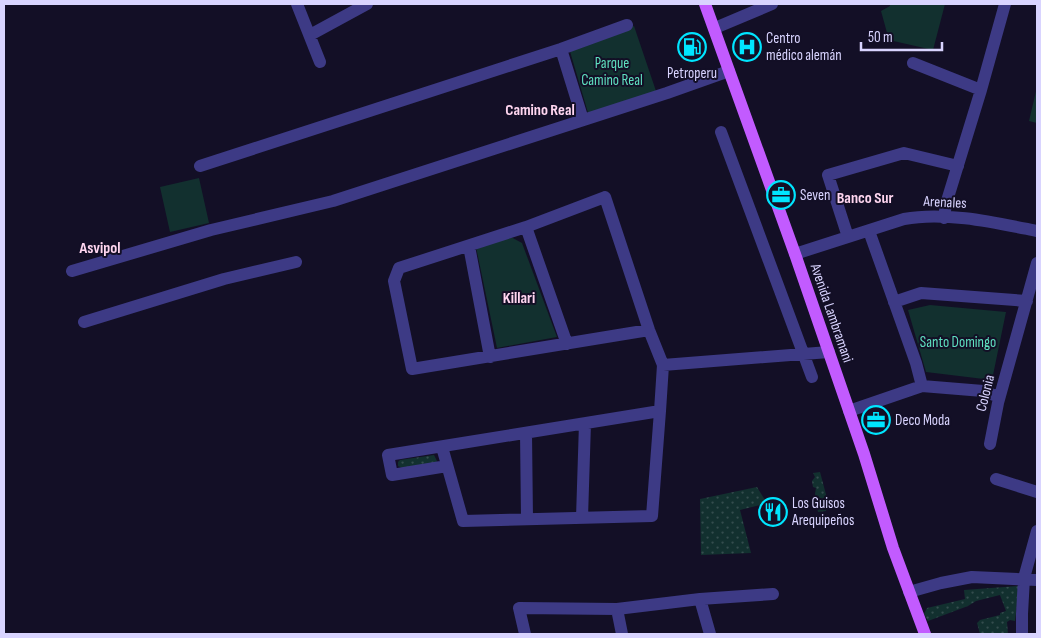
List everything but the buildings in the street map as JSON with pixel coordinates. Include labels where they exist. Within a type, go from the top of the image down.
[{"type":"main road","name":"Avenida Lambramani","points":[[706,4],[795,254],[849,411],[881,512],[925,634]]},
{"type":"street","points":[[297,4],[320,62]]},
{"type":"street","points":[[310,35],[367,4]]},
{"type":"street","points":[[715,28],[772,4]]},
{"type":"street","points":[[944,218],[946,204],[1005,4]]},
{"type":"street","points":[[200,166],[561,49],[627,25]]},
{"type":"street","points":[[561,49],[583,120]]},
{"type":"street","points":[[913,63],[981,90]]},
{"type":"street","points":[[72,271],[211,230],[334,201],[729,71]]},
{"type":"street","points":[[721,132],[812,378]]},
{"type":"street","points":[[848,237],[828,175],[904,153],[958,166]]},
{"type":"street","points":[[442,447],[463,521],[652,516],[663,365],[649,330],[605,197],[526,227],[399,268],[394,281],[412,369],[649,330]]},
{"type":"street","name":"Arenales","points":[[795,254],[918,216],[982,220],[1037,231]]},
{"type":"street","points":[[526,227],[566,344]]},
{"type":"street","points":[[869,231],[916,363],[922,386]]},
{"type":"street","points":[[469,246],[490,357]]},
{"type":"street","points":[[84,322],[224,279],[296,262]]},
{"type":"street","name":"Colonia","points":[[990,444],[999,397],[1037,262]]},
{"type":"street","points":[[894,302],[922,293],[1026,301]]},
{"type":"street","points":[[663,365],[829,352]]},
{"type":"street","points":[[849,411],[922,386],[983,391],[999,397]]},
{"type":"street","points":[[447,466],[392,475],[388,455],[660,411]]},
{"type":"street","points":[[582,518],[585,423]]},
{"type":"street","points":[[526,433],[528,519]]},
{"type":"street","points":[[996,479],[1037,492]]},
{"type":"street","points":[[1022,634],[1024,578],[1037,531]]},
{"type":"street","points":[[909,592],[972,577],[1037,580]]},
{"type":"street","points":[[525,634],[519,608],[617,609],[700,599],[773,594]]},
{"type":"street","points":[[700,599],[710,634]]},
{"type":"street","points":[[617,609],[622,634]]},
{"type":"green space","points":[[890,4],[945,4],[933,50],[889,40],[881,11],[890,6]]},
{"type":"green space","name":"Parque Camino Real","points":[[634,26],[657,94],[589,116],[569,48]]},
{"type":"green space","points":[[1037,87],[1037,123],[1029,121]]},
{"type":"green space","points":[[199,178],[209,223],[170,232],[160,187]]},
{"type":"green space","points":[[509,236],[522,243],[557,337],[497,348],[476,247]]},
{"type":"green space","name":"Santo Domingo","points":[[930,305],[1006,312],[992,380],[926,372],[908,310]]},
{"type":"green space","points":[[434,455],[437,461],[435,464],[402,468],[398,466],[400,460]]},
{"type":"green space","points":[[820,472],[828,502],[826,511],[818,512],[816,488],[813,487],[812,481],[815,477],[813,473]]},
{"type":"green space","points":[[757,487],[765,500],[760,505],[740,510],[751,553],[701,555],[700,499]]},
{"type":"green space","points":[[1019,586],[1015,621],[1010,620],[1007,622],[1008,634],[980,634],[977,623],[980,620],[1000,615],[1000,613],[1006,611],[1000,595],[976,601],[968,606],[928,621],[924,614],[927,608],[965,599],[964,590]]},
{"type":"place","name":"Petroperu","points":[[692,47]]},
{"type":"place","name":"Centro médico alemán","points":[[747,47]]},
{"type":"place","name":"Seven","points":[[781,195]]},
{"type":"place","name":"Deco Moda","points":[[876,420]]},
{"type":"place","name":"Los Guisos Arequipeños","points":[[773,512]]},
{"type":"district","name":"Camino Real","points":[[540,109]]},
{"type":"district","name":"Banco Sur","points":[[865,197]]},
{"type":"district","name":"Asvipol","points":[[100,247]]},
{"type":"district","name":"Killari","points":[[519,297]]}]
